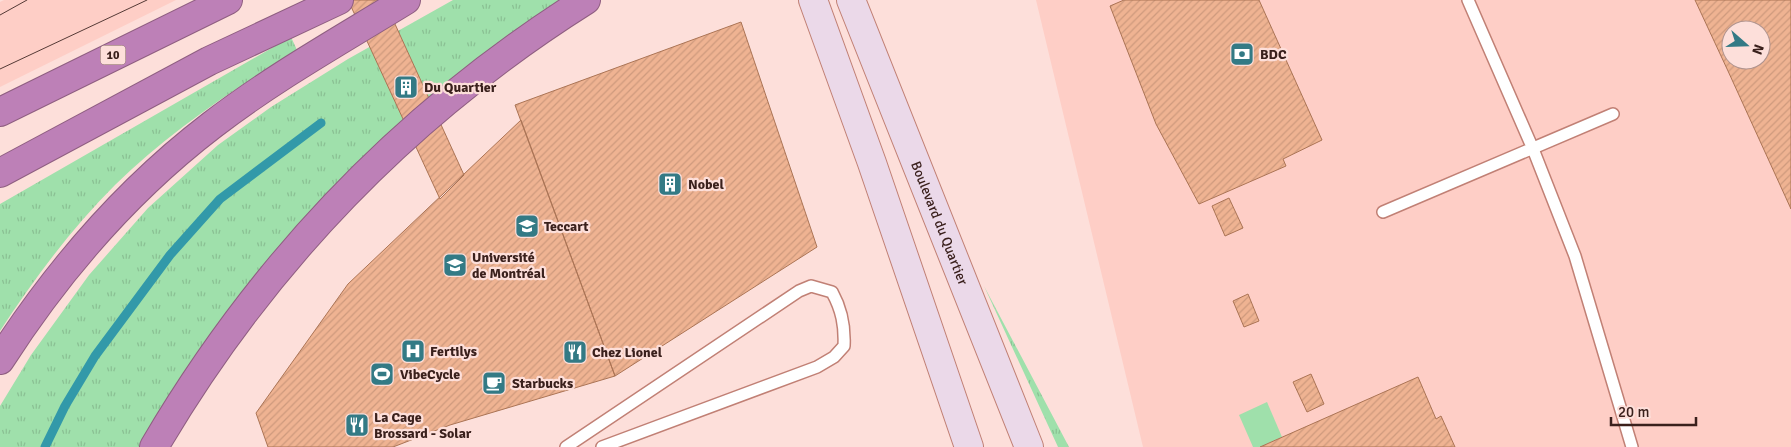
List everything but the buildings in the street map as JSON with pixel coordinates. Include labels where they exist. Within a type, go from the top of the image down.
[{"type":"highway","name":"10","points":[[0,112],[228,0]]},
{"type":"highway","points":[[0,173],[209,61],[339,0]]},
{"type":"highway","points":[[0,360],[39,302],[84,245],[163,165],[214,123],[270,84],[406,0]]},
{"type":"highway","points":[[154,447],[186,395],[240,316],[291,254],[345,194],[460,88],[530,36],[586,0]]},
{"type":"main road","points":[[813,0],[872,163],[969,447]]},
{"type":"main road","name":"Boulevard du Quartier","points":[[851,0],[1029,447]]},
{"type":"lane","points":[[1468,0],[1575,256],[1632,447]]},
{"type":"lane","points":[[1383,212],[1613,114]]},
{"type":"lane","points":[[566,447],[799,291],[811,286],[832,292],[840,306],[845,328],[844,346],[834,356],[816,367],[602,447]]},
{"type":"shaded area","points":[[4,0],[176,0],[0,87],[0,2]]},
{"type":"shaded area","points":[[1036,0],[1791,0],[1791,447],[1143,447]]},
{"type":"green space","points":[[453,0],[563,0],[453,82],[146,447],[0,447],[0,406],[31,355],[89,275],[148,208],[218,145],[271,107],[348,59]]},
{"type":"green space","points":[[291,37],[297,50],[226,96],[179,130],[115,185],[83,219],[54,255],[0,331],[0,204]]},
{"type":"green space","points":[[984,286],[1069,447],[1058,447]]},
{"type":"green space","points":[[1267,402],[1282,437],[1260,447],[1253,447],[1239,415]]},
{"type":"waterway","points":[[45,447],[65,406],[95,356],[170,255],[220,199],[321,123]]},
{"type":"tram line","points":[[0,15],[27,0]]},
{"type":"tram line","points":[[0,69],[147,0]]},
{"type":"place","name":"BDC","points":[[1242,54]]},
{"type":"place","name":"Du Quartier","points":[[406,87]]},
{"type":"place","name":"Nobel","points":[[670,184]]},
{"type":"place","name":"Teccart","points":[[527,226]]},
{"type":"place","name":"Université de Montréal","points":[[455,265]]},
{"type":"place","name":"Fertilys","points":[[413,351]]},
{"type":"place","name":"Chez Lionel","points":[[575,352]]},
{"type":"place","name":"VibeCycle","points":[[382,374]]},
{"type":"place","name":"Starbucks","points":[[494,383]]},
{"type":"place","name":"La Cage Brossard - Solar","points":[[357,425]]}]
